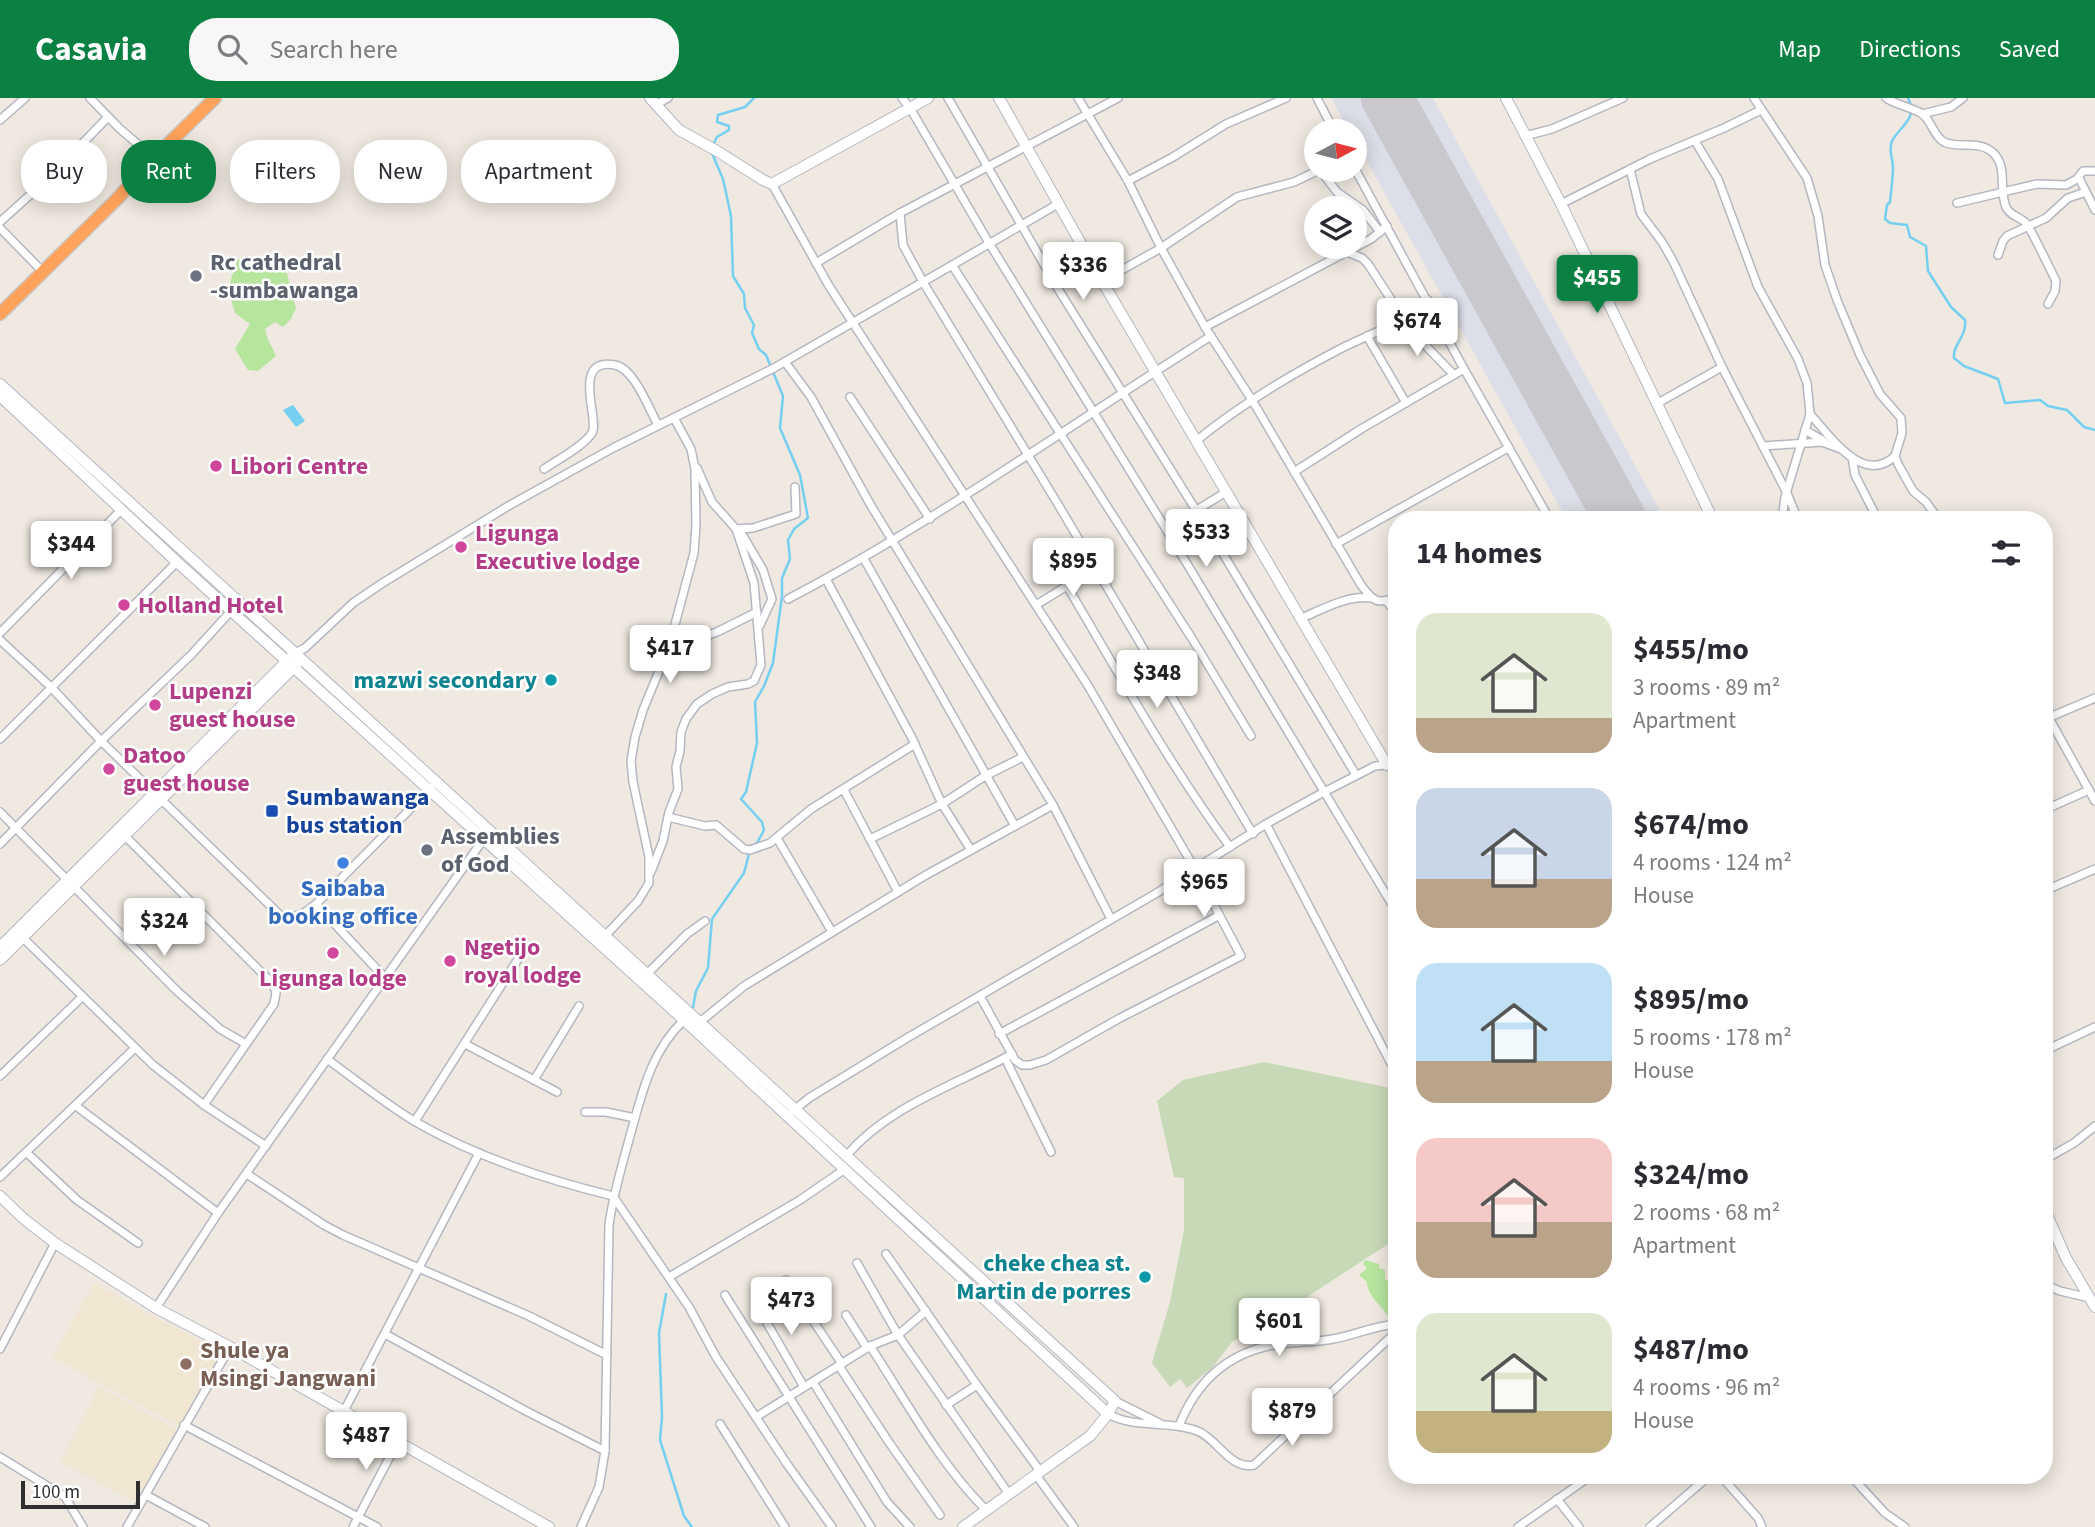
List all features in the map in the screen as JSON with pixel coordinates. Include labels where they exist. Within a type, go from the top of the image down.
[{"type":"highway","points":[[172,140],[215,98]]},
{"type":"highway","points":[[0,314],[121,195]]},
{"type":"street","points":[[1,118],[25,98]]},
{"type":"street","points":[[90,98],[134,140]]},
{"type":"street","points":[[668,98],[652,102],[679,130],[772,184],[853,322],[1087,684],[1195,869],[1241,956],[1120,1018],[1046,1060],[1022,1065],[1008,1056]]},
{"type":"street","points":[[902,98],[911,108],[989,243],[1166,529],[1388,898]]},
{"type":"street","points":[[772,184],[928,98]]},
{"type":"street","points":[[948,98],[1122,393],[1356,775]]},
{"type":"street","points":[[790,1113],[850,1073],[1195,869],[1266,824],[1356,775],[1375,766],[1387,765],[1102,281],[999,98]]},
{"type":"street","points":[[1078,98],[1128,181],[1205,327],[1371,598]]},
{"type":"street","points":[[816,263],[954,184],[1118,98]]},
{"type":"street","points":[[1128,181],[1226,124],[1286,98]]},
{"type":"street","points":[[1317,98],[1328,119]]},
{"type":"street","points":[[1506,98],[1561,204],[1709,511]]},
{"type":"street","points":[[1525,136],[1552,129],[1623,98]]},
{"type":"street","points":[[1754,98],[1807,178],[1818,216],[1825,265],[1837,300],[1880,394],[1901,418],[1902,433],[1895,456],[1883,465],[1863,465],[1810,414]]},
{"type":"street","points":[[1886,98],[1922,114],[1951,107],[1963,98]]},
{"type":"street","points":[[1561,204],[1630,169],[1761,110]]},
{"type":"street","points":[[1922,114],[1941,140],[1948,144],[1982,146],[1993,152],[2000,162],[2002,193],[2010,213],[2028,225],[2056,281],[2055,291],[2048,304]]},
{"type":"street","points":[[0,222],[51,176],[108,117]]},
{"type":"street","points":[[1695,141],[1718,179],[1758,287],[1798,359],[1807,383],[1810,414],[1784,511]]},
{"type":"street","points":[[1630,169],[1641,214],[1673,261],[1722,367],[1794,511]]},
{"type":"street","points":[[1957,203],[2043,183],[2066,185],[2079,178],[2083,171],[2095,171]]},
{"type":"street","points":[[1102,281],[1161,248],[1237,197],[1304,177]]},
{"type":"street","points":[[2079,178],[2095,210]]},
{"type":"street","points":[[1329,182],[1337,192],[1358,205],[1380,232]]},
{"type":"street","points":[[1362,182],[1543,511]]},
{"type":"street","points":[[1998,255],[2007,236],[2046,218],[2068,198],[2085,192]]},
{"type":"street","points":[[0,960],[70,883],[353,603],[408,566],[552,480],[760,376],[1058,204]]},
{"type":"street","points":[[900,214],[903,244],[923,282],[1096,568],[1252,834]]},
{"type":"street","points":[[1367,240],[1387,226]]},
{"type":"street","points":[[0,228],[43,272]]},
{"type":"street","points":[[1205,327],[1334,259]]},
{"type":"street","points":[[1363,259],[1403,318],[1454,375]]},
{"type":"street","points":[[952,265],[1191,637],[1251,736]]},
{"type":"street","points":[[1196,441],[1252,400],[1316,362],[1416,311],[1428,300]]},
{"type":"street","points":[[788,599],[864,559],[930,519],[1211,336]]},
{"type":"street","points":[[1367,336],[1406,403]]},
{"type":"street","points":[[785,362],[811,397],[870,504],[1053,805],[1111,919]]},
{"type":"street","points":[[544,469],[592,434],[594,420],[588,388],[595,371],[601,366],[616,365],[627,370],[658,425]]},
{"type":"street","points":[[1658,403],[1722,367]]},
{"type":"street","points":[[1294,472],[1464,369]]},
{"type":"street","points":[[0,384],[700,1022],[845,1169],[1108,1414],[1130,1422],[1179,1426],[1203,1433],[1236,1463],[1254,1465],[1388,1339]]},
{"type":"street","points":[[0,396],[177,562],[684,1020],[790,1113],[846,1156],[1115,1401],[1163,1425]]},
{"type":"street","points":[[850,397],[930,519]]},
{"type":"street","points":[[674,418],[688,442],[712,502],[737,529],[763,570],[772,599],[758,629]]},
{"type":"street","points":[[1805,430],[1850,455],[1855,475],[1873,511]]},
{"type":"street","points":[[1763,446],[1828,443]]},
{"type":"street","points":[[1395,511],[1508,448]]},
{"type":"street","points":[[1895,456],[1913,491],[1932,511]]},
{"type":"street","points":[[649,876],[649,857],[631,761],[643,710],[669,649],[694,553],[696,512],[693,457]]},
{"type":"street","points":[[737,529],[753,528],[796,513],[796,487]]},
{"type":"street","points":[[1166,529],[1226,492]]},
{"type":"street","points":[[0,633],[121,510]]},
{"type":"street","points":[[1336,544],[1388,515]]},
{"type":"street","points":[[605,936],[646,890],[678,789],[676,767],[681,732],[687,719],[697,704],[712,694],[754,681],[761,665],[754,583],[737,529]]},
{"type":"street","points":[[864,559],[1015,826]]},
{"type":"street","points":[[0,739],[177,562]]},
{"type":"street","points":[[1036,605],[1096,568]]},
{"type":"street","points":[[827,579],[915,744],[942,804],[971,850]]},
{"type":"street","points":[[1067,586],[1134,700],[1203,810],[1230,846]]},
{"type":"street","points":[[1302,618],[1342,601],[1363,597],[1388,600]]},
{"type":"street","points":[[1385,601],[1388,604]]},
{"type":"street","points":[[0,844],[191,655],[231,611]]},
{"type":"street","points":[[669,649],[717,632],[757,612]]},
{"type":"street","points":[[0,640],[51,687],[277,915],[295,917],[316,904],[437,782]]},
{"type":"street","points":[[2053,716],[2095,698]]},
{"type":"street","points":[[2053,723],[2095,801]]},
{"type":"street","points":[[668,817],[716,825],[746,850],[770,843],[811,809],[915,744]]},
{"type":"street","points":[[870,839],[942,804],[985,776],[1023,757]]},
{"type":"street","points":[[844,790],[898,892]]},
{"type":"street","points":[[2053,806],[2089,790]]},
{"type":"street","points":[[0,947],[125,836],[159,795]]},
{"type":"street","points":[[700,1022],[744,986],[898,892],[1053,805]]},
{"type":"street","points":[[0,812],[207,1018],[232,1038],[246,1044]]},
{"type":"street","points":[[1266,824],[1388,1058]]},
{"type":"street","points":[[125,836],[273,984],[276,993],[274,1004],[204,1105]]},
{"type":"street","points":[[776,838],[832,932]]},
{"type":"street","points":[[156,1308],[218,1213],[483,840]]},
{"type":"street","points":[[2053,887],[2095,869]]},
{"type":"street","points":[[316,904],[385,978]]},
{"type":"street","points":[[999,1034],[1219,916]]},
{"type":"street","points":[[647,974],[687,934],[705,921]]},
{"type":"street","points":[[23,937],[172,1082],[265,1146]]},
{"type":"street","points":[[415,1121],[520,956]]},
{"type":"street","points":[[980,996],[1051,1152]]},
{"type":"street","points":[[0,1076],[82,997]]},
{"type":"street","points":[[534,1080],[579,1006]]},
{"type":"street","points":[[581,1527],[599,1487],[605,1451],[609,1225],[613,1196],[651,1066],[670,1034],[684,1020]]},
{"type":"street","points":[[2053,1047],[2095,1027]]},
{"type":"street","points":[[465,1044],[557,1092]]},
{"type":"street","points":[[0,1177],[135,1048]]},
{"type":"street","points":[[846,1156],[890,1116],[1008,1056]]},
{"type":"street","points":[[327,1059],[415,1121],[479,1153],[543,1178],[613,1196],[689,1307],[716,1357],[756,1418],[832,1527]]},
{"type":"street","points":[[76,1106],[218,1213]]},
{"type":"street","points":[[584,1112],[614,1113],[635,1118]]},
{"type":"street","points":[[2053,1155],[2074,1143],[2095,1126]]},
{"type":"street","points":[[27,1153],[77,1200],[138,1243]]},
{"type":"street","points":[[344,1411],[479,1153]]},
{"type":"street","points":[[669,1277],[800,1200],[845,1169]]},
{"type":"street","points":[[247,1174],[324,1225],[529,1316],[607,1355]]},
{"type":"street","points":[[0,1196],[55,1243],[156,1308],[549,1527]]},
{"type":"street","points":[[2053,1228],[2066,1258],[2092,1302]]},
{"type":"street","points":[[0,1349],[55,1243]]},
{"type":"street","points":[[886,1254],[1074,1527]]},
{"type":"street","points":[[857,1263],[898,1335],[1009,1494]]},
{"type":"street","points":[[786,1280],[888,1441],[940,1515]]},
{"type":"street","points":[[2053,1287],[2092,1302]]},
{"type":"street","points":[[725,1295],[871,1527]]},
{"type":"street","points":[[755,1299],[804,1387]]},
{"type":"street","points":[[756,1418],[869,1347],[898,1335],[926,1311]]},
{"type":"street","points":[[846,1315],[943,1458],[986,1510]]},
{"type":"street","points":[[1179,1426],[1185,1410],[1201,1385],[1231,1360],[1268,1346],[1331,1339],[1388,1325]]},
{"type":"street","points":[[385,1334],[491,1393],[605,1451]]},
{"type":"street","points":[[127,1527],[230,1347]]},
{"type":"street","points":[[813,1382],[887,1502],[910,1527]]},
{"type":"street","points":[[946,1405],[977,1385]]},
{"type":"street","points":[[963,1527],[1090,1436],[1115,1401]]},
{"type":"street","points":[[720,1424],[785,1527]]},
{"type":"street","points":[[184,1425],[377,1527]]},
{"type":"street","points":[[353,1527],[398,1441]]},
{"type":"street","points":[[0,1457],[65,1497],[83,1527]]},
{"type":"street","points":[[1518,1527],[1579,1484]]},
{"type":"street","points":[[1650,1527],[1700,1484]]},
{"type":"street","points":[[1728,1484],[1758,1518],[1762,1527]]},
{"type":"street","points":[[1858,1484],[1885,1513],[1905,1527]]},
{"type":"street","points":[[146,1495],[205,1527]]},
{"type":"street","points":[[1557,1499],[1579,1527]]},
{"type":"shaded area","points":[[1331,98],[1433,98],[1660,511],[1562,511],[1367,162],[1367,119],[1342,119]]},
{"type":"shaded area","points":[[94,1284],[220,1352],[182,1428],[52,1357]]},
{"type":"shaded area","points":[[99,1387],[177,1429],[136,1502],[60,1462]]},
{"type":"green space","points":[[254,257],[274,260],[286,270],[296,308],[283,327],[275,322],[265,329],[276,356],[258,371],[248,370],[235,349],[250,324],[235,313],[228,289],[237,260]]},
{"type":"green space","points":[[1264,1062],[1388,1087],[1388,1244],[1232,1342],[1212,1368],[1187,1388],[1180,1379],[1170,1387],[1152,1363],[1170,1302],[1184,1230],[1184,1178],[1174,1177],[1157,1101],[1183,1080]]},
{"type":"green space","points":[[1365,1260],[1379,1264],[1379,1268],[1385,1270],[1385,1279],[1388,1281],[1388,1316],[1370,1293],[1367,1282],[1359,1275],[1367,1268],[1363,1264]]},
{"type":"water","points":[[293,405],[305,421],[296,427],[283,410]]},
{"type":"waterway","points":[[713,145],[717,137],[729,130],[729,126],[717,122],[718,115],[745,107],[754,98]]},
{"type":"waterway","points":[[1908,98],[1911,105],[1910,116],[1891,145],[1893,176],[1885,219],[1890,223],[1907,225],[1910,237],[1926,246],[1928,271],[1951,307],[1965,320],[1954,358],[1964,366],[1998,379],[2005,403],[2040,400],[2048,406],[2067,410],[2084,427],[2095,430]]},
{"type":"waterway","points":[[693,1007],[696,991],[708,968],[712,919],[744,873],[751,846],[757,843],[764,830],[762,822],[741,799],[746,792],[757,743],[755,702],[773,663],[782,578],[790,559],[788,540],[794,529],[808,518],[800,475],[780,428],[783,396],[766,355],[759,349],[752,333],[754,325],[745,308],[744,294],[733,276],[731,216],[723,179],[711,151]]},
{"type":"waterway","points":[[666,1294],[659,1333],[662,1417],[660,1440],[684,1516],[692,1527]]},
{"type":"runway","points":[[1387,98],[1616,511]]},
{"type":"place","name":"Rc cathedral -sumbawanga","points":[[196,276]]},
{"type":"place","name":"Libori Centre","points":[[216,466]]},
{"type":"place","name":"Ligunga Executive lodge","points":[[461,547]]},
{"type":"place","name":"Holland Hotel","points":[[124,605]]},
{"type":"place","name":"mazwi secondary","points":[[551,680]]},
{"type":"place","name":"Lupenzi guest house","points":[[155,705]]},
{"type":"place","name":"Datoo guest house","points":[[109,769]]},
{"type":"place","name":"Sumbawanga bus station","points":[[272,811]]},
{"type":"place","name":"Assemblies of God","points":[[427,850]]},
{"type":"place","name":"Saibaba booking office","points":[[343,863]]},
{"type":"place","name":"Ligunga lodge","points":[[333,953]]},
{"type":"place","name":"Ngetijo royal lodge","points":[[450,961]]},
{"type":"place","name":"cheke chea st. Martin de porres","points":[[1145,1277]]},
{"type":"place","name":"Shule ya Msingi Jangwani","points":[[186,1364]]}]
